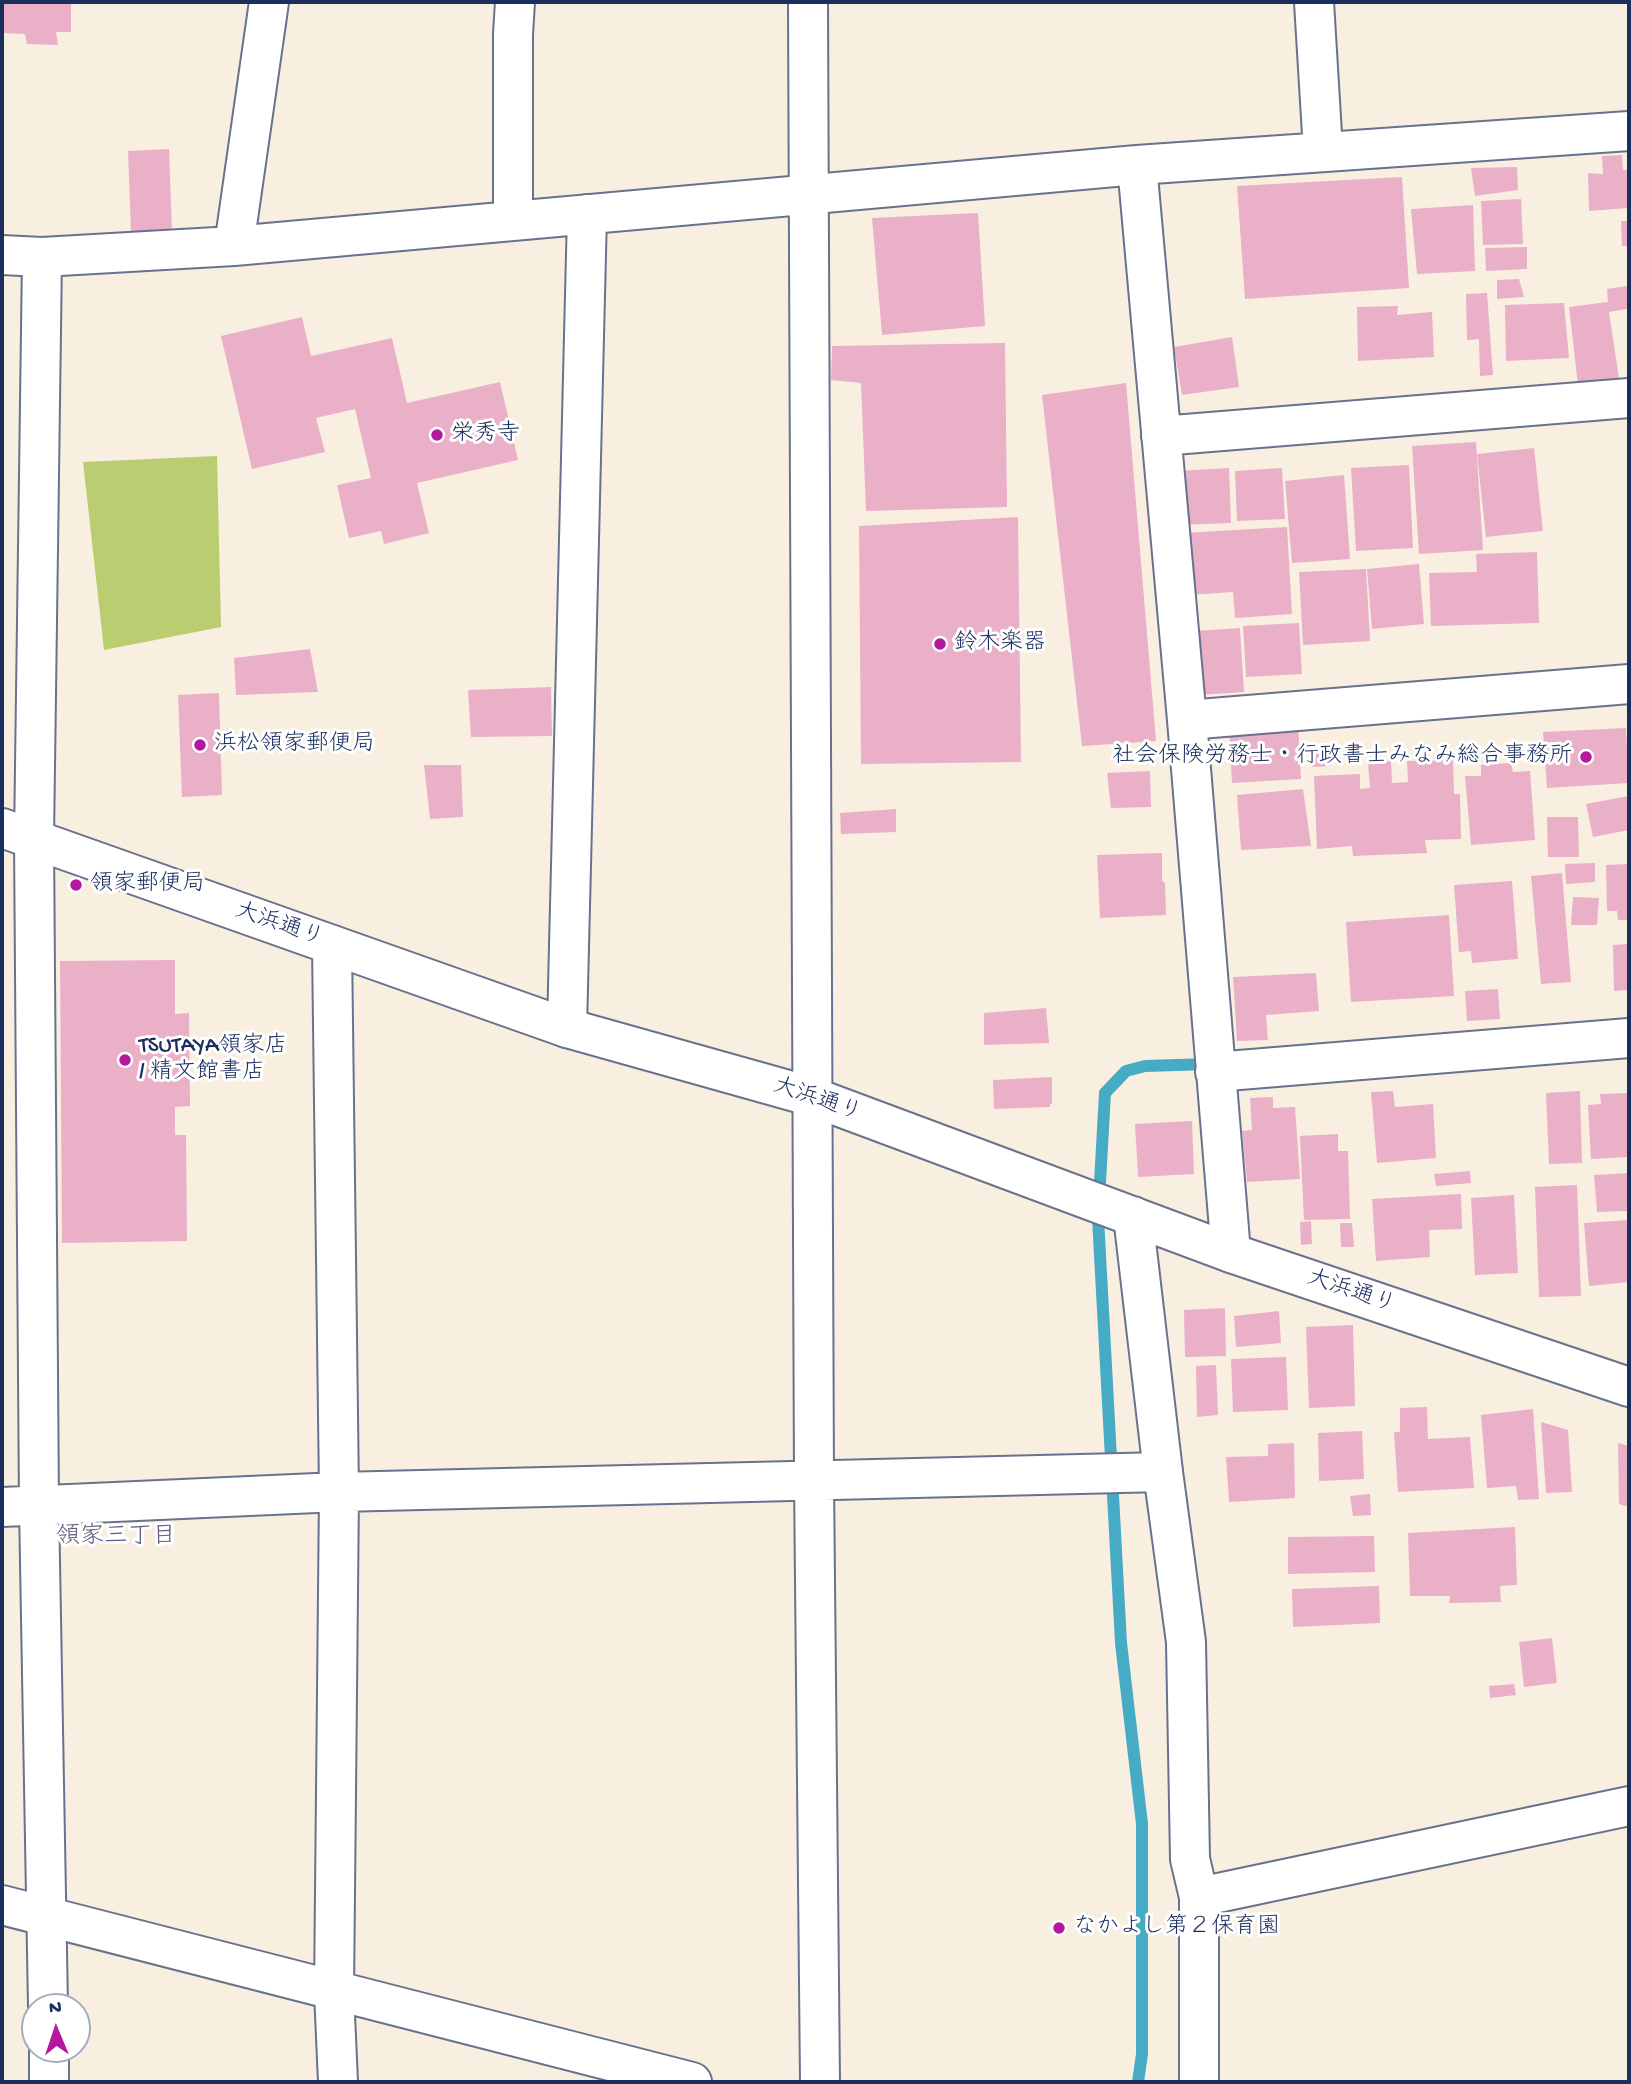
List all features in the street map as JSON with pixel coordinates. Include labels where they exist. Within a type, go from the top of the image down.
[{"type":"street","points":[[234,246],[269,2]]},
{"type":"street","points":[[513,220],[515,2]]},
{"type":"street","points":[[808,2],[814,1480],[820,2082]]},
{"type":"street","points":[[1314,2],[1322,151]]},
{"type":"street","points":[[2,256],[42,257],[234,246],[1137,165],[1629,131]]},
{"type":"street","points":[[1137,165],[1231,1253]]},
{"type":"street","points":[[568,1028],[587,214]]},
{"type":"street","points":[[42,257],[18,834],[39,1506],[48,1993]]},
{"type":"street","points":[[1161,436],[1629,398]]},
{"type":"street","points":[[1187,720],[1629,684]]},
{"type":"street","name":"大浜通り","points":[[18,834],[568,1028],[813,1097],[1231,1253],[1629,1387]]},
{"type":"street","points":[[332,945],[339,1492],[334,1992],[338,2082]]},
{"type":"street","points":[[1215,1072],[1629,1038]]},
{"type":"street","points":[[1133,1216],[1186,1642],[1191,1859],[1199,1897],[1199,2082]]},
{"type":"street","points":[[2,1507],[339,1492],[1163,1472]]},
{"type":"street","points":[[1199,1897],[1629,1806]]},
{"type":"street","points":[[2,1905],[692,2082]]},
{"type":"street","points":[[49,2063],[49,2082]]},
{"type":"green space","points":[[217,456],[221,627],[104,650],[83,462]]},
{"type":"building","points":[[2,2],[71,2],[71,32],[56,32],[58,45],[27,44],[25,34],[3,33]]},
{"type":"building","points":[[169,149],[172,232],[131,232],[128,151]]},
{"type":"building","points":[[1622,155],[1623,170],[1629,170],[1629,208],[1589,211],[1588,173],[1603,174],[1602,156]]},
{"type":"building","points":[[1517,167],[1518,190],[1475,196],[1471,168]]},
{"type":"building","points":[[1402,177],[1409,288],[1245,299],[1237,186]]},
{"type":"building","points":[[1521,199],[1523,244],[1483,245],[1481,201]]},
{"type":"building","points":[[1473,205],[1475,271],[1417,274],[1411,209]]},
{"type":"building","points":[[978,213],[985,326],[882,335],[872,218]]},
{"type":"building","points":[[1621,221],[1629,221],[1629,246],[1622,246]]},
{"type":"building","points":[[1527,247],[1527,269],[1486,271],[1485,248]]},
{"type":"building","points":[[1519,279],[1524,297],[1497,299],[1497,280]]},
{"type":"building","points":[[1627,286],[1627,309],[1609,312],[1620,385],[1578,385],[1569,307],[1608,302],[1607,289]]},
{"type":"building","points":[[1487,293],[1493,375],[1480,376],[1479,339],[1467,340],[1466,294]]},
{"type":"building","points":[[1564,303],[1569,358],[1506,361],[1505,305]]},
{"type":"building","points":[[1398,306],[1397,315],[1432,312],[1434,357],[1358,361],[1357,307]]},
{"type":"building","name":"栄秀寺","points":[[302,317],[311,356],[392,338],[407,403],[500,382],[518,460],[417,483],[429,533],[384,544],[381,531],[349,538],[337,485],[371,478],[355,409],[316,418],[325,452],[252,469],[221,336]]},
{"type":"building","points":[[1232,337],[1239,387],[1182,395],[1174,347]]},
{"type":"building","points":[[1005,343],[1007,507],[866,511],[861,383],[831,380],[832,346]]},
{"type":"building","name":"鈴木楽器","points":[[1126,383],[1156,741],[1082,746],[1042,395]]},
{"type":"building","points":[[1476,442],[1483,550],[1419,554],[1412,446]]},
{"type":"building","points":[[1534,448],[1543,531],[1486,537],[1477,454]]},
{"type":"building","points":[[1409,465],[1413,548],[1356,551],[1351,468]]},
{"type":"building","points":[[1229,468],[1231,523],[1181,525],[1178,471]]},
{"type":"building","points":[[1282,468],[1285,519],[1237,521],[1235,471]]},
{"type":"building","points":[[1344,475],[1350,559],[1292,563],[1285,481]]},
{"type":"building","name":"鈴木楽器","points":[[1018,517],[1021,762],[861,764],[859,526]]},
{"type":"building","points":[[1287,527],[1292,614],[1235,618],[1233,592],[1188,595],[1184,533]]},
{"type":"building","points":[[1537,552],[1539,623],[1431,626],[1429,573],[1477,572],[1476,554]]},
{"type":"building","points":[[1419,564],[1424,624],[1372,629],[1367,569]]},
{"type":"building","points":[[1366,569],[1370,641],[1303,645],[1299,572]]},
{"type":"building","points":[[1299,623],[1302,674],[1246,677],[1243,626]]},
{"type":"building","points":[[1240,628],[1244,692],[1199,695],[1195,631]]},
{"type":"building","points":[[310,649],[318,692],[236,695],[234,658]]},
{"type":"building","points":[[551,687],[552,736],[471,737],[468,690]]},
{"type":"building","name":"浜松領家郵便局","points":[[219,693],[222,795],[182,797],[178,695]]},
{"type":"building","points":[[1298,722],[1301,779],[1232,783],[1229,727]]},
{"type":"building","name":"社会保険労務士・行政書士みなみ総合事務所","points":[[1626,728],[1629,783],[1547,788],[1543,732]]},
{"type":"building","points":[[1329,750],[1330,766],[1312,767],[1312,751]]},
{"type":"building","points":[[1453,760],[1454,794],[1460,794],[1461,839],[1425,840],[1427,853],[1353,856],[1352,846],[1317,849],[1314,776],[1360,774],[1360,789],[1370,788],[1368,763],[1391,761],[1392,783],[1408,782],[1407,761]]},
{"type":"building","points":[[1511,763],[1513,772],[1530,771],[1535,840],[1471,845],[1465,776],[1481,776],[1481,765]]},
{"type":"building","points":[[424,765],[461,765],[463,817],[430,819]]},
{"type":"building","points":[[1150,771],[1151,807],[1111,808],[1107,773]]},
{"type":"building","points":[[1303,789],[1311,846],[1241,850],[1237,795]]},
{"type":"building","points":[[1629,796],[1629,830],[1593,837],[1586,804]]},
{"type":"building","points":[[896,809],[896,832],[841,834],[840,813]]},
{"type":"building","points":[[1547,817],[1578,817],[1579,857],[1548,857]]},
{"type":"building","points":[[1162,853],[1166,915],[1100,918],[1097,855]]},
{"type":"building","points":[[1595,863],[1595,882],[1566,884],[1565,864]]},
{"type":"building","points":[[1629,864],[1629,920],[1618,920],[1617,911],[1607,911],[1606,865]]},
{"type":"building","points":[[1562,873],[1571,982],[1541,984],[1531,876]]},
{"type":"building","points":[[1512,881],[1518,959],[1472,963],[1471,951],[1459,952],[1454,885]]},
{"type":"building","points":[[1573,897],[1599,898],[1597,925],[1571,925]]},
{"type":"building","points":[[1449,915],[1454,996],[1351,1002],[1346,922]]},
{"type":"building","points":[[1629,944],[1629,990],[1614,991],[1613,945]]},
{"type":"building","name":"TSUTAYA領家店 / 精文館書店","points":[[175,960],[175,1014],[189,1013],[190,1106],[175,1107],[175,1135],[186,1135],[187,1241],[62,1243],[60,961]]},
{"type":"building","points":[[1316,973],[1319,1011],[1266,1015],[1268,1040],[1237,1041],[1233,977]]},
{"type":"building","points":[[1498,989],[1500,1019],[1467,1021],[1465,991]]},
{"type":"building","points":[[1046,1008],[1049,1043],[984,1045],[984,1013]]},
{"type":"building","points":[[1052,1077],[1050,1107],[994,1109],[993,1080]]},
{"type":"building","points":[[1393,1091],[1395,1107],[1433,1104],[1436,1158],[1377,1163],[1371,1092]]},
{"type":"building","points":[[1580,1091],[1582,1163],[1549,1164],[1546,1093]]},
{"type":"building","points":[[1628,1093],[1629,1157],[1591,1159],[1588,1105],[1601,1104],[1600,1094]]},
{"type":"building","points":[[1273,1097],[1273,1108],[1295,1107],[1300,1179],[1247,1182],[1242,1131],[1252,1130],[1250,1098]]},
{"type":"building","points":[[1192,1121],[1194,1174],[1138,1177],[1135,1124]]},
{"type":"building","points":[[1338,1134],[1338,1151],[1348,1151],[1350,1219],[1304,1220],[1300,1136]]},
{"type":"building","points":[[1470,1171],[1471,1183],[1436,1186],[1434,1174]]},
{"type":"building","points":[[1629,1173],[1629,1211],[1597,1212],[1594,1175]]},
{"type":"building","points":[[1577,1185],[1581,1296],[1539,1297],[1535,1187]]},
{"type":"building","points":[[1461,1194],[1462,1229],[1429,1230],[1430,1257],[1376,1261],[1372,1199]]},
{"type":"building","points":[[1514,1195],[1518,1273],[1475,1275],[1471,1198]]},
{"type":"building","points":[[1629,1220],[1629,1282],[1589,1286],[1584,1223]]},
{"type":"building","points":[[1311,1221],[1312,1244],[1301,1245],[1300,1222]]},
{"type":"building","points":[[1340,1223],[1352,1223],[1354,1247],[1341,1247]]},
{"type":"building","points":[[1225,1308],[1226,1356],[1185,1357],[1184,1310]]},
{"type":"building","points":[[1279,1311],[1281,1343],[1236,1347],[1234,1316]]},
{"type":"building","points":[[1353,1325],[1355,1406],[1309,1408],[1306,1327]]},
{"type":"building","points":[[1286,1357],[1288,1410],[1233,1412],[1231,1359]]},
{"type":"building","points":[[1216,1365],[1218,1415],[1197,1417],[1196,1366]]},
{"type":"building","points":[[1427,1407],[1428,1439],[1470,1437],[1474,1488],[1398,1492],[1394,1432],[1400,1432],[1400,1408]]},
{"type":"building","points":[[1533,1409],[1539,1499],[1518,1500],[1516,1486],[1487,1488],[1481,1415]]},
{"type":"building","points":[[1541,1422],[1568,1430],[1572,1492],[1546,1493]]},
{"type":"building","points":[[1362,1431],[1364,1479],[1319,1481],[1318,1433]]},
{"type":"building","points":[[1294,1443],[1295,1498],[1229,1502],[1226,1457],[1268,1456],[1268,1444]]},
{"type":"building","points":[[1618,1443],[1629,1446],[1629,1507],[1619,1504]]},
{"type":"building","points":[[1370,1494],[1371,1515],[1353,1516],[1350,1496]]},
{"type":"building","points":[[1515,1527],[1517,1585],[1500,1586],[1501,1602],[1449,1603],[1450,1596],[1410,1596],[1408,1533]]},
{"type":"building","points":[[1374,1536],[1375,1572],[1288,1574],[1288,1537]]},
{"type":"building","points":[[1379,1586],[1380,1623],[1293,1627],[1292,1589]]},
{"type":"building","points":[[1552,1638],[1557,1683],[1524,1687],[1519,1642]]},
{"type":"building","points":[[1514,1684],[1516,1695],[1490,1698],[1489,1686]]},
{"type":"waterway","points":[[1138,2082],[1142,2054],[1142,1824],[1121,1643],[1098,1218],[1105,1093],[1126,1071],[1145,1066],[1210,1064]]},
{"type":"place","name":"栄秀寺","points":[[437,435]]},
{"type":"place","name":"鈴木楽器","points":[[940,644]]},
{"type":"place","name":"浜松領家郵便局","points":[[200,745]]},
{"type":"place","name":"社会保険労務士・行政書士みなみ総合事務所","points":[[1586,757]]},
{"type":"place","name":"領家郵便局","points":[[76,885]]},
{"type":"place","name":"TSUTAYA領家店 / 精文館書店","points":[[125,1060]]},
{"type":"place","name":"なかよし第２保育園","points":[[1059,1928]]},
{"type":"district","name":"領家三丁目","points":[[116,1538]]}]
